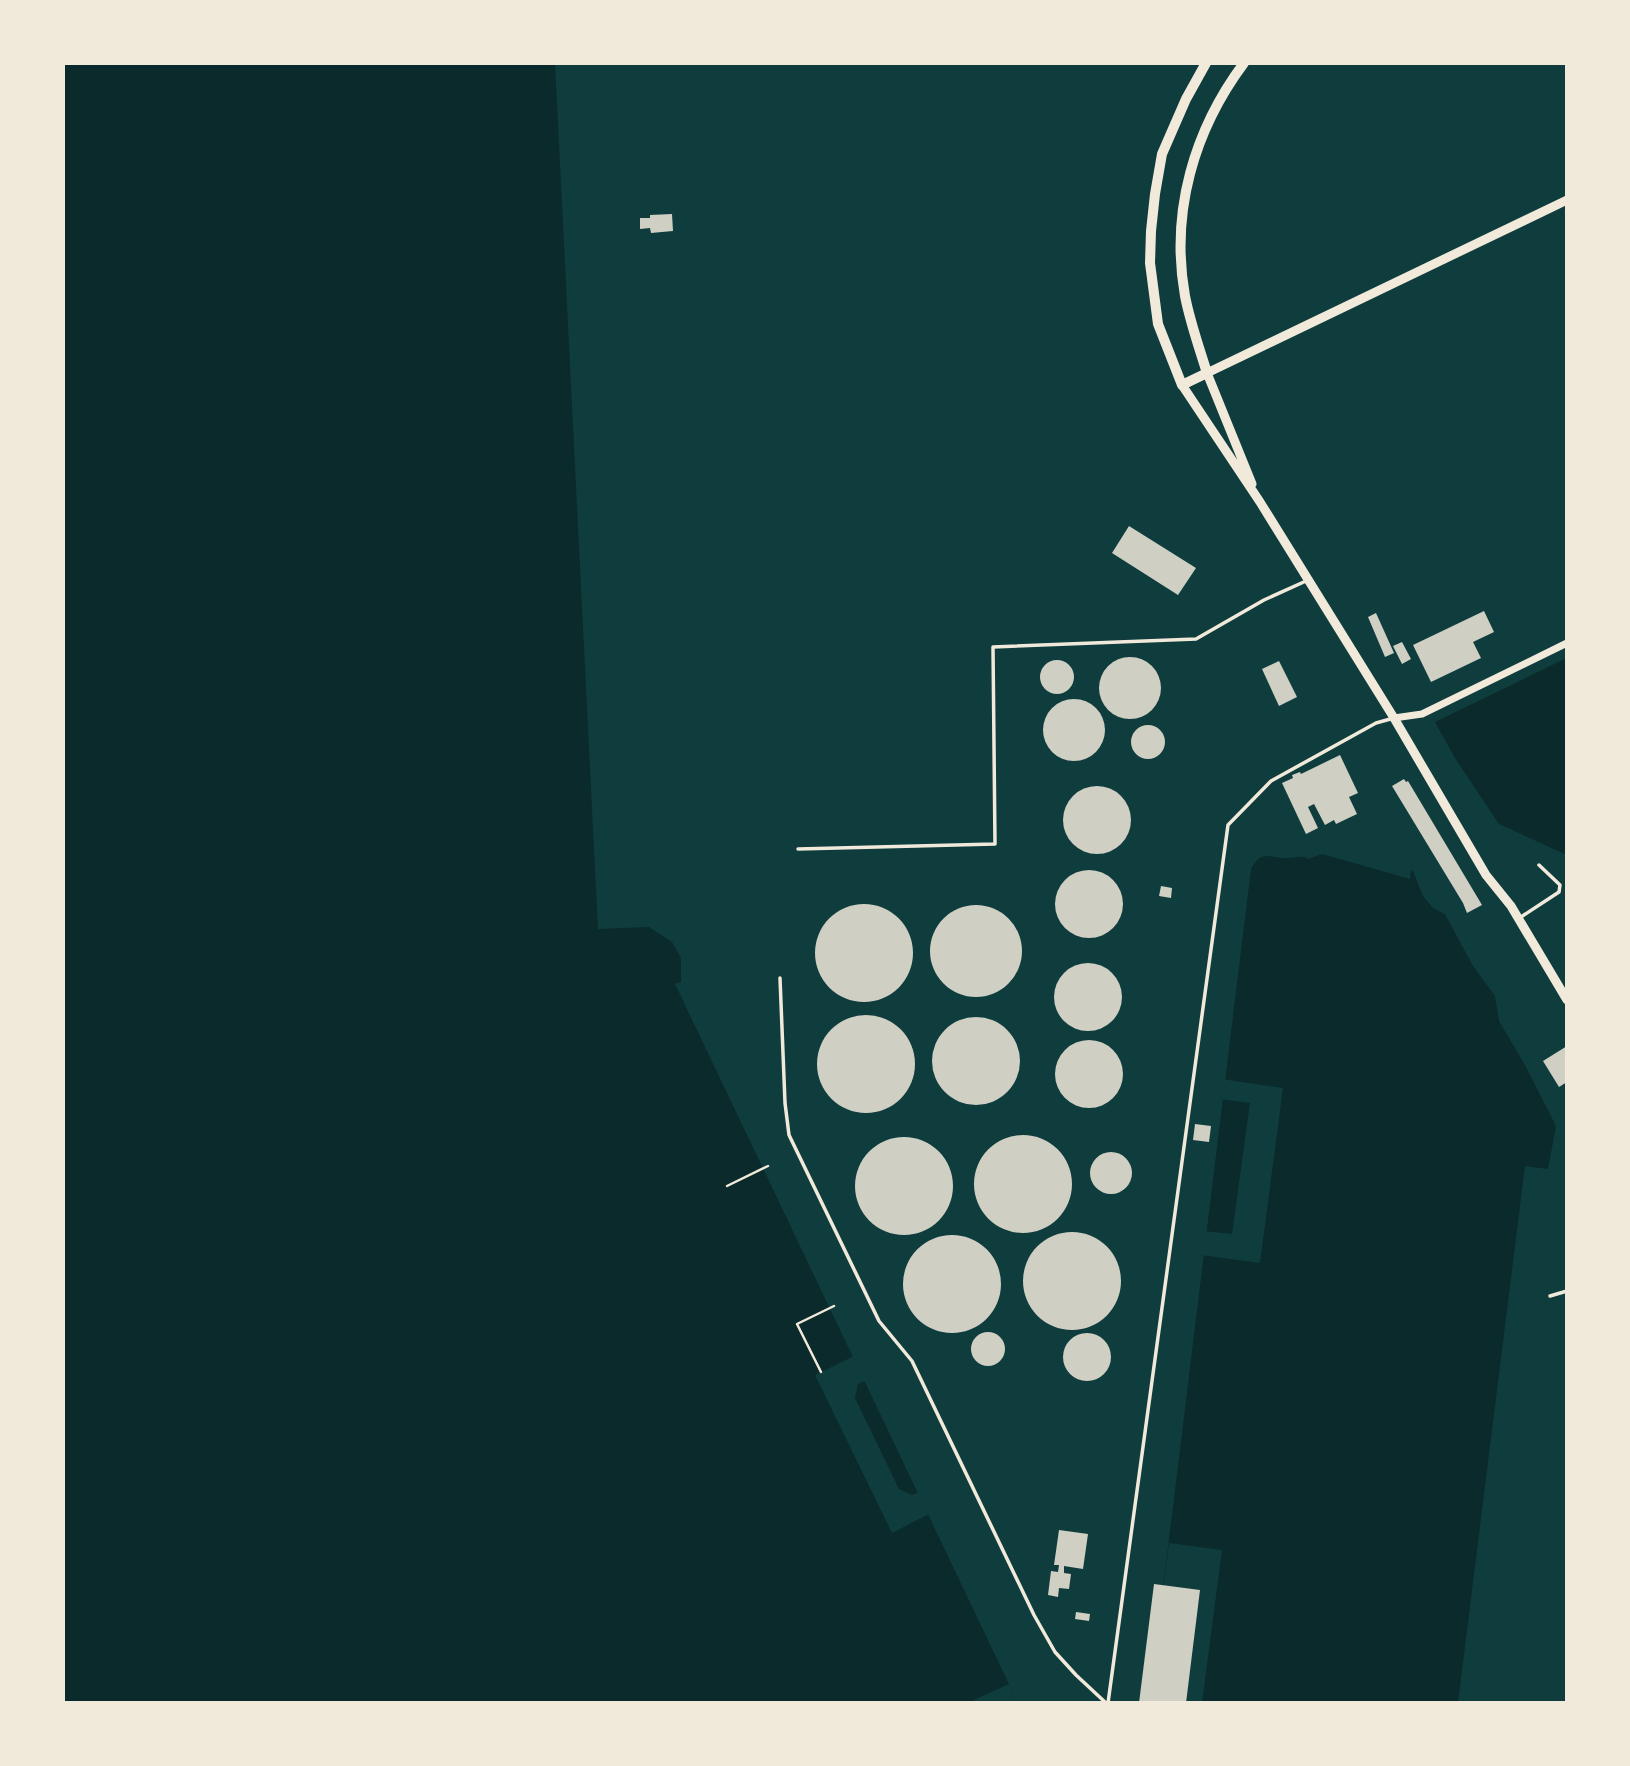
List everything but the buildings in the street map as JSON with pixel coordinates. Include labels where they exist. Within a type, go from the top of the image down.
[{"type":"main road","points":[[1206,63],[1186,99],[1162,154],[1151,230],[1150,263],[1158,324],[1182,385],[1207,373],[1191,326],[1185,295],[1181,240],[1190,168],[1216,105],[1244,63]]},
{"type":"street","points":[[1260,502],[1207,373],[1567,200]]},
{"type":"street","points":[[1182,385],[1260,502],[1394,718],[1486,875],[1511,906],[1567,1000]]},
{"type":"street","points":[[1394,718],[1423,714],[1567,643]]},
{"type":"lane","points":[[798,849],[995,844],[993,647],[1196,639],[1264,600],[1308,580]]},
{"type":"lane","points":[[1107,1703],[1228,825],[1271,781],[1376,723],[1394,718]]},
{"type":"lane","points":[[1519,919],[1559,892],[1560,885],[1539,865]]},
{"type":"lane","points":[[780,978],[785,1103],[789,1135],[879,1321],[912,1361],[1034,1615],[1055,1652],[1107,1703]]},
{"type":"lane","points":[[1550,1296],[1567,1292]]},
{"type":"path","points":[[727,1186],[768,1166]]},
{"type":"path","points":[[821,1372],[797,1324],[834,1306]]},
{"type":"water","points":[[63,63],[555,63],[598,929],[649,927],[672,942],[681,958],[681,982],[675,984],[1018,1703],[63,1703]]},
{"type":"water","points":[[1567,658],[1567,855],[1499,824],[1455,758],[1435,722]]},
{"type":"water","points":[[1322,854],[1410,879],[1411,870],[1413,871],[1423,896],[1433,908],[1445,914],[1473,966],[1495,996],[1499,1021],[1556,1126],[1548,1169],[1525,1166],[1458,1703],[1149,1703],[1251,869],[1259,859],[1267,856],[1308,859]]},
{"type":"pier","points":[[1222,1079],[1283,1088],[1260,1263],[1201,1255],[1204,1231],[1232,1234],[1250,1103],[1220,1099]]},
{"type":"pier","points":[[856,1355],[867,1380],[858,1384],[855,1398],[899,1489],[912,1495],[921,1491],[931,1513],[892,1533],[815,1375]]},
{"type":"pier","points":[[1169,1543],[1222,1550],[1202,1703],[1149,1703]]},
{"type":"pier","points":[[1009,1684],[1018,1703],[976,1703],[974,1700]]}]
